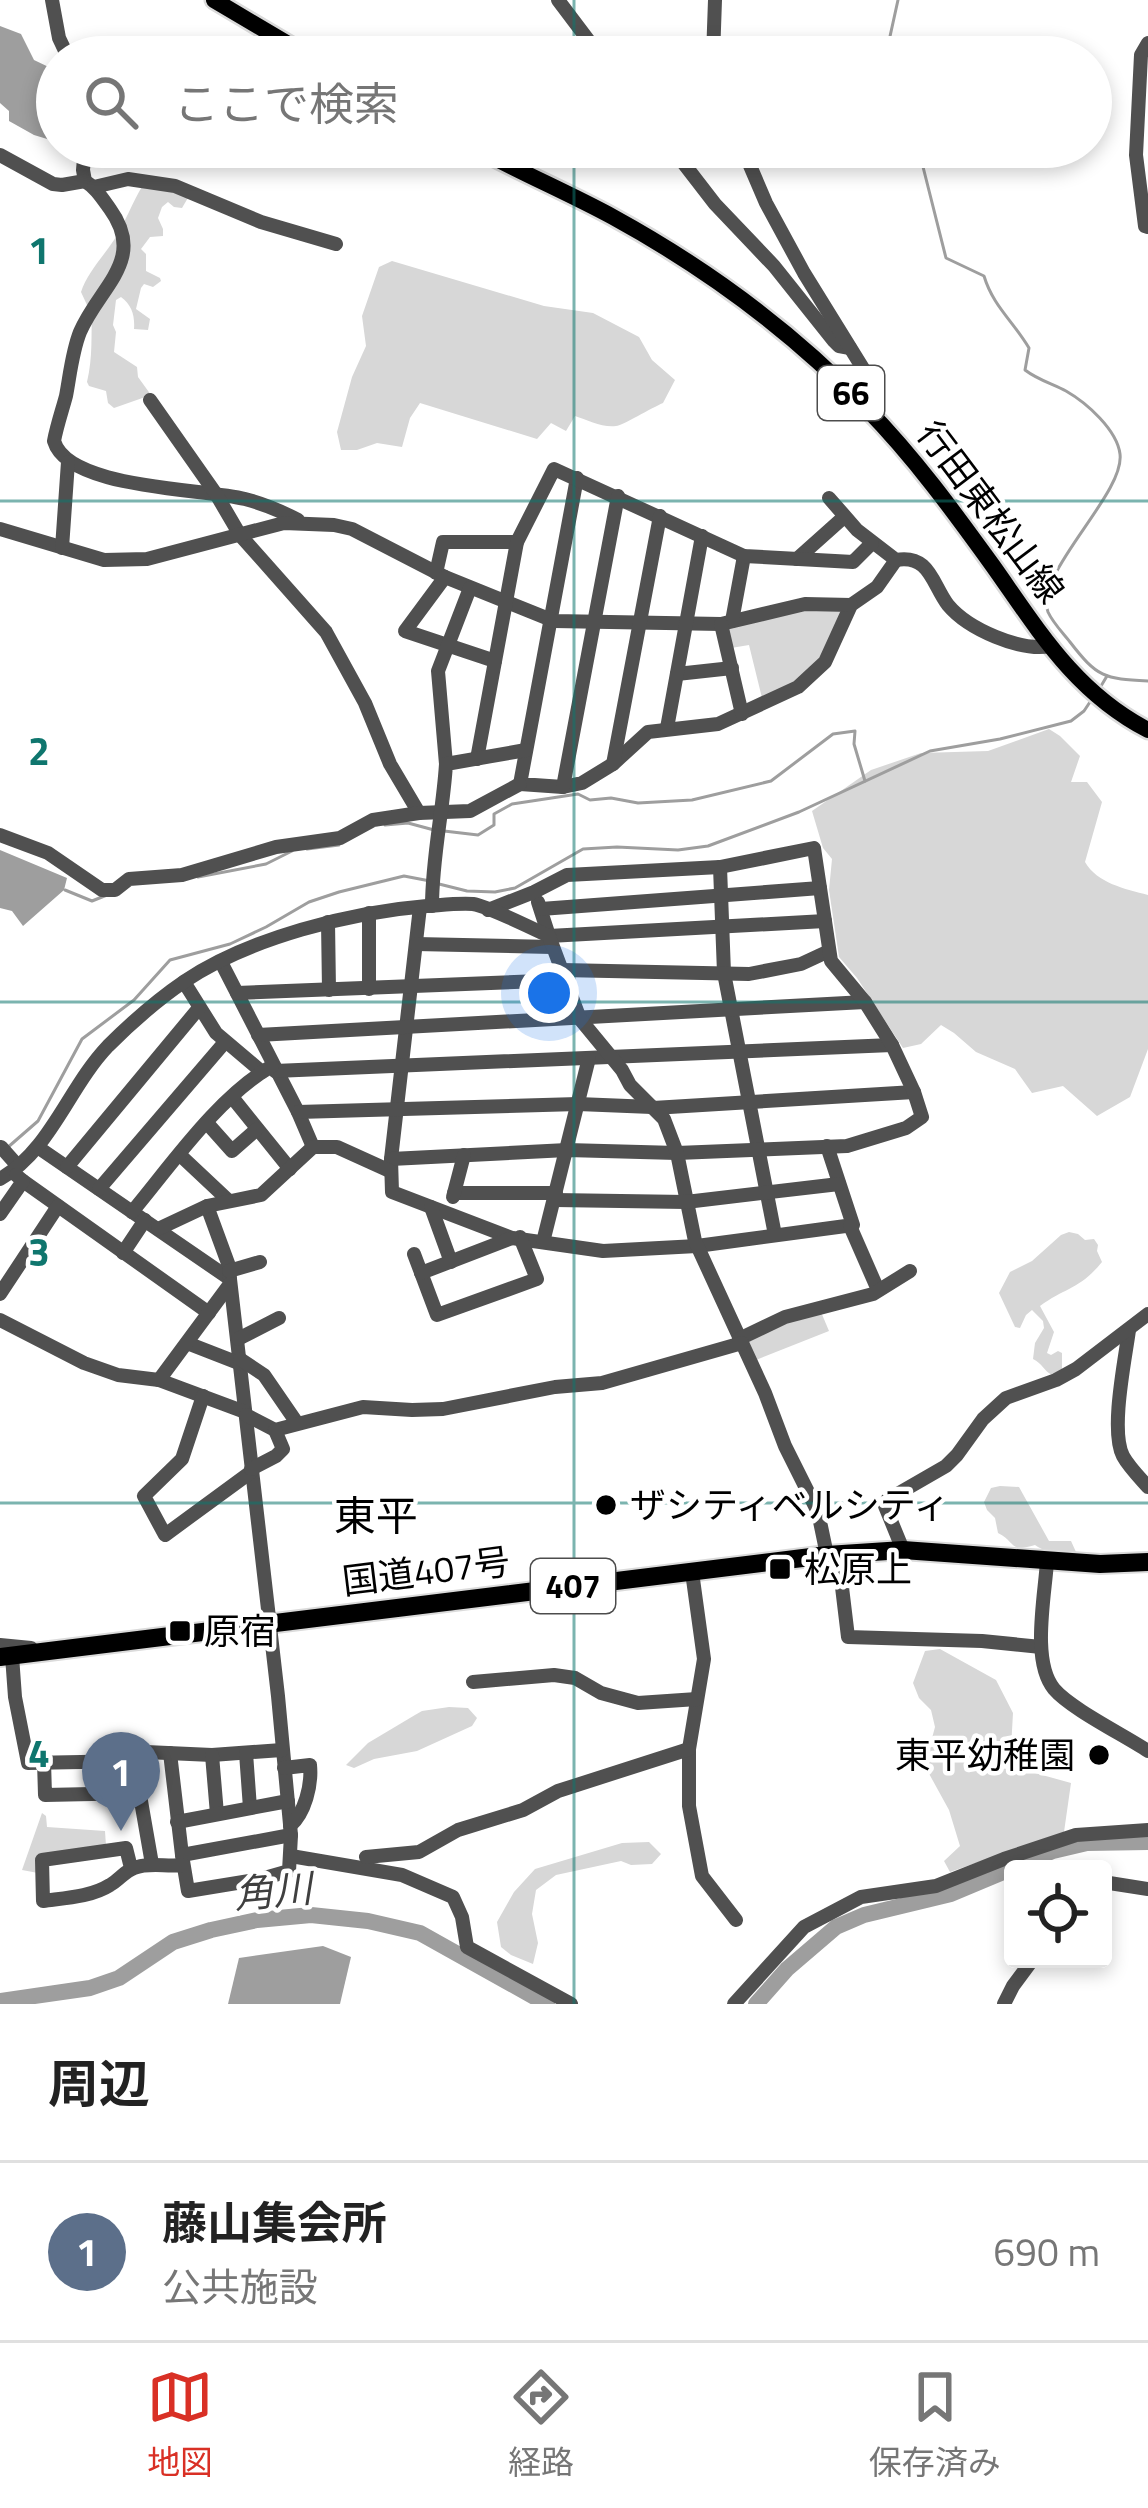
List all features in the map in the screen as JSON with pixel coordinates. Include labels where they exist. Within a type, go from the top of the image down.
[{"type":"highway","name":"国道407号","points":[[4,1653],[37,1653],[832,1555],[903,1550],[1100,1564],[1148,1562]]},
{"type":"main road","points":[[214,0],[275,36]]},
{"type":"main road","name":"行田東松山線","points":[[516,168],[608,214],[706,273],[793,340],[866,407],[924,475],[1091,693],[1148,730]]},
{"type":"street","points":[[52,0],[59,36]]},
{"type":"street","points":[[558,0],[586,36]]},
{"type":"street","points":[[714,36],[715,0]]},
{"type":"street","points":[[1148,43],[1141,56],[1136,155],[1148,227]]},
{"type":"street","points":[[0,154],[52,184],[128,179],[175,186],[261,222],[336,244]]},
{"type":"street","points":[[88,168],[90,184],[118,220],[124,248],[116,276],[89,313],[74,347],[56,450],[68,462],[101,477],[244,499],[300,522]]},
{"type":"street","points":[[688,168],[833,340],[850,348]]},
{"type":"street","points":[[752,168],[785,238],[872,383],[866,407]]},
{"type":"street","points":[[150,400],[241,535],[326,632],[419,813]]},
{"type":"street","points":[[62,548],[68,462]]},
{"type":"street","points":[[477,758],[517,542],[554,469],[744,556],[853,562],[872,543]]},
{"type":"street","points":[[520,784],[577,478]]},
{"type":"street","points":[[563,787],[618,496]]},
{"type":"street","points":[[829,498],[872,543],[896,560]]},
{"type":"street","points":[[613,764],[660,516]]},
{"type":"street","points":[[797,559],[844,517]]},
{"type":"street","points":[[0,530],[104,560],[147,559],[266,526],[300,522],[352,529],[441,575],[550,621],[726,623],[805,604],[851,605]]},
{"type":"street","points":[[667,728],[702,536]]},
{"type":"street","points":[[495,661],[405,631],[441,575],[443,542],[517,542]]},
{"type":"street","points":[[742,714],[726,623],[744,556]]},
{"type":"street","points":[[0,836],[48,853],[102,890],[115,890],[129,879],[182,875],[276,847],[340,838],[373,820],[470,811],[520,784],[563,787],[582,783],[613,764],[642,736],[667,728],[718,724],[798,687],[825,662],[851,605],[877,587],[896,560],[910,557],[920,562],[957,613],[1022,647],[1051,646]]},
{"type":"street","points":[[470,588],[438,671],[446,764],[442,813],[416,944],[392,1192],[516,1237],[543,1242],[603,1251],[697,1246],[854,1225],[827,1147]]},
{"type":"street","points":[[677,674],[732,668]]},
{"type":"street","points":[[446,764],[526,750]]},
{"type":"street","points":[[145,1221],[261,1195],[313,1147],[337,1147],[391,1165],[464,1155],[567,1150],[677,1153],[827,1147],[866,1142],[906,1129],[922,1117],[892,1045],[831,961],[814,848],[720,866],[567,874],[488,910]]},
{"type":"street","points":[[720,866],[724,974],[775,1234]]},
{"type":"street","points":[[541,909],[820,888]]},
{"type":"street","points":[[534,892],[580,1018],[630,1085],[664,1119],[677,1153],[697,1246],[818,1512],[848,1637],[1041,1647]]},
{"type":"street","points":[[0,1214],[13,1174],[39,1148],[67,1100],[109,1045],[184,982],[221,962],[328,922],[426,906],[476,904],[550,942]]},
{"type":"street","points":[[369,913],[369,988]]},
{"type":"street","points":[[416,944],[550,942],[825,921]]},
{"type":"street","points":[[328,922],[329,990]]},
{"type":"street","points":[[237,993],[564,975],[749,974],[801,964],[830,951]]},
{"type":"street","points":[[221,962],[270,1070],[298,1112],[313,1147]]},
{"type":"street","points":[[184,982],[216,1033],[270,1070],[892,1045]]},
{"type":"street","points":[[258,1035],[865,1002]]},
{"type":"street","points":[[67,1167],[199,1008]]},
{"type":"street","points":[[99,1189],[225,1042]]},
{"type":"street","points":[[543,1242],[590,1058]]},
{"type":"street","points":[[123,1253],[180,1155],[232,1097],[270,1070]]},
{"type":"street","points":[[298,1112],[578,1104],[652,1107],[914,1092]]},
{"type":"street","points":[[232,1097],[290,1169]]},
{"type":"street","points":[[207,1123],[232,1151],[257,1129]]},
{"type":"street","points":[[1,1147],[13,1174],[209,1313]]},
{"type":"street","points":[[39,1148],[230,1278]]},
{"type":"street","points":[[180,1155],[229,1201]]},
{"type":"street","points":[[449,1213],[464,1155]]},
{"type":"street","points":[[454,1193],[686,1202],[839,1184]]},
{"type":"street","points":[[0,1294],[58,1206]]},
{"type":"street","points":[[170,1753],[188,1892],[289,1871],[278,1696],[238,1339],[230,1278],[207,1206]]},
{"type":"street","points":[[431,1207],[451,1262]]},
{"type":"street","points":[[850,1226],[878,1290]]},
{"type":"street","points":[[421,1273],[516,1237]]},
{"type":"street","points":[[414,1254],[437,1315],[537,1279],[516,1237]]},
{"type":"street","points":[[159,1380],[230,1278],[260,1262]]},
{"type":"street","points":[[274,1430],[363,1407],[443,1409],[602,1382],[741,1341],[785,1317],[878,1290],[910,1271]]},
{"type":"street","points":[[903,1550],[885,1506],[887,1499],[946,1466],[1006,1397],[1056,1380],[1148,1314]]},
{"type":"street","points":[[238,1339],[279,1318]]},
{"type":"street","points":[[0,1320],[84,1363],[118,1375],[159,1380],[203,1396],[245,1413],[274,1430],[283,1449],[165,1534],[144,1496],[182,1459],[203,1396]]},
{"type":"street","points":[[1129,1330],[1118,1442],[1123,1456],[1148,1487]]},
{"type":"street","points":[[187,1343],[240,1361],[264,1375],[297,1423]]},
{"type":"street","points":[[1047,1561],[1041,1647],[1046,1676],[1071,1703],[1148,1751]]},
{"type":"street","points":[[692,1572],[704,1659],[689,1749],[689,1806],[702,1876],[736,1921]]},
{"type":"street","points":[[4,1653],[28,1763],[134,1761],[146,1752],[212,1755],[282,1750]]},
{"type":"street","points":[[473,1682],[554,1675],[575,1678],[602,1693],[638,1703],[697,1699]]},
{"type":"street","points":[[366,1857],[419,1852],[458,1830],[523,1810],[558,1791],[689,1749]]},
{"type":"street","points":[[246,1753],[250,1808]]},
{"type":"street","points":[[212,1755],[217,1814]]},
{"type":"street","points":[[44,1761],[45,1795],[139,1793]]},
{"type":"street","points":[[134,1761],[152,1864]]},
{"type":"street","points":[[131,1868],[126,1848],[42,1861],[43,1900],[108,1887],[131,1868],[163,1867],[290,1830],[300,1815],[311,1773],[310,1765],[284,1768]]},
{"type":"street","points":[[177,1822],[288,1801]]},
{"type":"street","points":[[734,2004],[804,1928],[861,1897],[936,1886],[1076,1835],[1148,1830]]},
{"type":"street","points":[[291,1856],[402,1875],[452,1897],[467,1947],[572,2004]]},
{"type":"street","points":[[1112,1883],[1148,1889]]},
{"type":"street","points":[[1004,2004],[1026,1968]]},
{"type":"shaded area","points":[[0,26],[21,34],[36,61],[36,136],[9,121],[9,111],[0,103]]},
{"type":"shaded area","points":[[143,185],[189,196],[182,208],[168,202],[162,207],[158,218],[163,236],[150,237],[141,249],[146,254],[146,271],[161,281],[141,288],[136,309],[150,319],[148,330],[134,329],[130,307],[121,297],[116,300],[114,352],[137,367],[151,395],[114,408],[106,391],[87,382],[92,309],[81,292]]},
{"type":"shaded area","points":[[392,261],[544,306],[593,313],[639,337],[652,360],[675,380],[663,403],[616,426],[575,416],[566,431],[551,423],[537,439],[420,403],[402,447],[377,443],[341,450],[337,432],[366,346],[362,316],[379,267]]},
{"type":"shaded area","points":[[802,608],[844,609],[817,664],[799,682],[762,698],[749,645],[731,648],[727,627]]},
{"type":"shaded area","points":[[1049,729],[1080,756],[1071,782],[1087,782],[1102,802],[1085,862],[1104,880],[1148,895],[1148,1049],[1130,1097],[1097,1116],[1063,1086],[1032,1093],[1015,1069],[976,1052],[941,1025],[921,1044],[903,1048],[839,957],[829,890],[832,859],[823,848],[812,811],[871,770],[921,753],[988,751]]},
{"type":"shaded area","points":[[0,850],[67,878],[64,890],[23,926],[12,911],[0,908]]},
{"type":"shaded area","points":[[1069,1232],[1094,1239],[1102,1262],[1079,1283],[1040,1306],[1054,1332],[1047,1353],[1062,1353],[1062,1369],[1052,1375],[1033,1359],[1043,1321],[1032,1310],[1020,1328],[1015,1327],[999,1293],[1010,1272]]},
{"type":"shaded area","points":[[821,1312],[829,1331],[756,1360],[746,1341]]},
{"type":"shaded area","points":[[1019,1487],[1049,1541],[1071,1541],[1076,1552],[1017,1547],[998,1533],[984,1502],[991,1488]]},
{"type":"shaded area","points":[[940,1649],[996,1680],[1013,1713],[1010,1766],[1071,1783],[1064,1832],[950,1872],[944,1861],[960,1846],[949,1810],[927,1770],[935,1727],[931,1710],[913,1683],[925,1651]]},
{"type":"shaded area","points":[[468,1708],[477,1718],[472,1726],[417,1751],[354,1768],[346,1765],[368,1743],[422,1711]]},
{"type":"shaded area","points":[[42,1813],[47,1827],[105,1831],[106,1846],[41,1857],[38,1873],[22,1870]]},
{"type":"shaded area","points":[[649,1842],[661,1854],[652,1864],[621,1861],[556,1875],[536,1890],[532,1914],[538,1943],[533,1964],[501,1947],[497,1922],[514,1892],[535,1869],[622,1843]]},
{"type":"shaded area","points":[[323,1946],[351,1957],[340,2004],[228,2004],[239,1958]]},
{"type":"waterway","points":[[890,36],[898,0]]},
{"type":"waterway","points":[[923,168],[946,258],[984,276],[1029,348],[1025,370],[1083,403],[1118,445],[1118,471],[1054,576],[1047,596],[1048,612],[1095,669],[1111,677],[1148,681]]},
{"type":"waterway","points":[[1101,686],[1107,676]]},
{"type":"waterway","points":[[439,884],[495,892],[515,888],[583,849],[708,846],[799,812],[930,751],[1071,721],[1092,699]]},
{"type":"waterway","points":[[444,831],[478,835],[494,825],[494,814],[512,804],[578,794],[590,800],[638,803],[692,800],[771,781],[833,734],[855,731],[865,781]]},
{"type":"waterway","points":[[385,825],[408,823],[434,830]]},
{"type":"waterway","points":[[307,849],[339,845]]},
{"type":"waterway","points":[[198,877],[266,864],[292,851]]},
{"type":"waterway","points":[[7,1148],[38,1121],[82,1039],[134,1000],[170,960],[230,944],[309,902],[339,892],[404,876],[430,881]]},
{"type":"waterway","points":[[65,890],[92,901],[107,895]]},
{"type":"waterway","name":"角川","points":[[756,2004],[787,1969],[836,1927],[864,1915],[951,1894],[1053,1851],[1087,1843],[1148,1842]]},
{"type":"waterway","name":"角川","points":[[0,2001],[90,1988],[119,1978],[173,1942],[211,1930],[311,1915],[420,1933],[547,2004]]},
{"type":"place","name":"ザシティベルシティ","points":[[606,1505]]},
{"type":"place","name":"松原上","points":[[780,1569]]},
{"type":"place","name":"原宿","points":[[180,1631]]},
{"type":"place","name":"東平幼稚園","points":[[1099,1755]]},
{"type":"place","name":"藤山集会所","points":[[121,1831]]},
{"type":"district","name":"東平","points":[[376,1516]]}]
